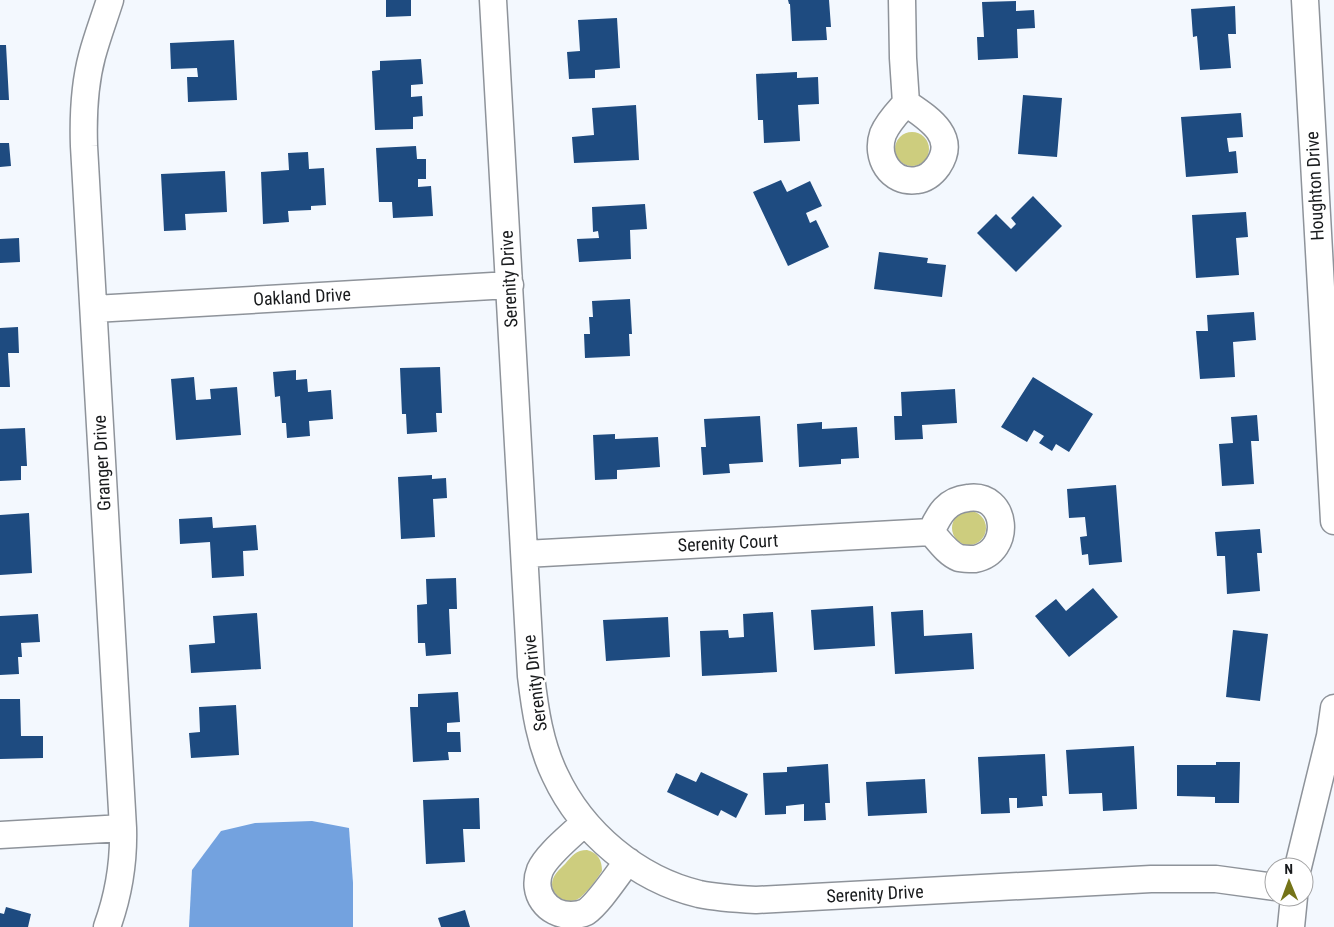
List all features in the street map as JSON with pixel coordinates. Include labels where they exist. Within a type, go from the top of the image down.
[{"type":"street","name":"Granger Drive","points":[[107,927],[120,887],[123,865],[123,828],[83,115],[92,56],[110,0]]},
{"type":"street","name":"Serenity Drive","points":[[493,0],[531,676],[536,715],[554,775],[570,803],[585,822],[611,848],[656,878],[684,890],[717,897],[756,900],[1151,879],[1216,879],[1264,886]]},
{"type":"street","points":[[902,0],[906,103]]},
{"type":"street","name":"Houghton Drive","points":[[1305,0],[1334,521]]},
{"type":"street","name":"Oakland Drive","points":[[94,309],[510,285]]},
{"type":"street","name":"Serenity Court","points":[[525,554],[931,532]]},
{"type":"street","points":[[1301,857],[1330,750],[1334,708]]},
{"type":"street","points":[[585,822],[546,860],[541,868],[538,877],[538,892],[548,908],[558,914],[567,915],[585,912],[594,904],[628,861]]},
{"type":"street","points":[[0,835],[123,828]]},
{"type":"street","points":[[1291,927],[1293,907]]},
{"type":"shaded area","points":[[912,132],[924,137],[929,149],[924,161],[912,166],[900,161],[895,149],[900,137]]},
{"type":"shaded area","points":[[969,511],[981,516],[986,528],[981,540],[969,545],[957,540],[952,528],[957,516]]},
{"type":"shaded area","points":[[587,850],[599,858],[602,871],[583,895],[576,900],[566,901],[555,893],[552,884],[554,877],[574,854]]},
{"type":"water","points":[[312,821],[349,828],[353,883],[353,927],[189,927],[192,870],[221,831],[255,823]]},
{"type":"building","points":[[386,0],[411,0],[411,16],[386,17]]},
{"type":"building","points":[[788,0],[829,0],[831,27],[826,27],[827,40],[792,41],[790,4]]},
{"type":"building","points":[[1016,1],[1016,11],[1034,10],[1035,28],[1017,29],[1018,58],[978,60],[977,37],[984,37],[982,2]]},
{"type":"building","points":[[1235,6],[1236,34],[1228,34],[1231,68],[1200,70],[1197,36],[1193,37],[1191,9]]},
{"type":"building","points":[[617,18],[620,68],[595,70],[595,78],[569,79],[567,52],[580,51],[578,20]]},
{"type":"building","points":[[234,40],[237,100],[188,102],[187,77],[198,77],[197,68],[171,69],[170,43]]},
{"type":"building","points":[[0,45],[6,45],[9,100],[0,100]]},
{"type":"building","points":[[421,59],[423,84],[411,85],[411,97],[422,96],[423,116],[413,117],[413,129],[375,130],[372,71],[380,70],[380,61]]},
{"type":"building","points":[[797,72],[797,78],[818,77],[819,104],[798,105],[800,141],[764,143],[763,120],[758,120],[756,74]]},
{"type":"building","points":[[1023,95],[1062,98],[1057,157],[1018,154]]},
{"type":"building","points":[[636,105],[639,160],[574,163],[572,137],[594,135],[592,108]]},
{"type":"building","points":[[1241,113],[1243,137],[1227,138],[1229,152],[1236,151],[1238,173],[1186,177],[1181,117]]},
{"type":"building","points":[[0,143],[9,143],[11,166],[0,167]]},
{"type":"building","points":[[416,146],[417,159],[426,159],[426,179],[418,179],[418,187],[431,186],[433,216],[393,218],[392,202],[379,202],[376,148]]},
{"type":"building","points":[[308,152],[309,169],[324,168],[326,205],[311,206],[311,210],[288,211],[289,222],[263,224],[261,172],[289,170],[288,153]]},
{"type":"building","points":[[225,171],[227,212],[185,214],[186,230],[164,231],[161,174]]},
{"type":"building","points":[[781,180],[787,192],[810,181],[822,206],[806,213],[810,223],[816,220],[829,247],[788,266],[753,192]]},
{"type":"building","points":[[1033,196],[1062,226],[1016,272],[977,233],[996,214],[1011,229],[1016,224],[1011,218]]},
{"type":"building","points":[[645,204],[647,229],[630,230],[631,259],[579,262],[577,239],[599,238],[598,231],[593,232],[592,207]]},
{"type":"building","points":[[1246,212],[1248,237],[1236,238],[1239,275],[1196,278],[1192,215]]},
{"type":"building","points":[[19,238],[20,262],[0,263],[0,239]]},
{"type":"building","points":[[879,252],[928,258],[927,263],[946,265],[942,297],[874,289]]},
{"type":"building","points":[[630,299],[632,334],[629,334],[630,356],[585,358],[584,334],[590,334],[589,317],[593,317],[592,301]]},
{"type":"building","points":[[1254,312],[1256,340],[1233,342],[1235,377],[1200,379],[1196,331],[1208,331],[1207,315]]},
{"type":"building","points":[[18,327],[19,353],[8,353],[10,387],[0,387],[0,328]]},
{"type":"building","points":[[440,367],[442,413],[436,413],[437,432],[407,434],[406,414],[402,414],[400,368]]},
{"type":"building","points":[[296,370],[296,380],[307,379],[308,392],[331,390],[333,419],[309,421],[310,436],[287,438],[286,423],[282,423],[280,396],[275,397],[273,372]]},
{"type":"building","points":[[194,377],[196,400],[211,399],[210,389],[237,387],[241,435],[176,440],[171,379]]},
{"type":"building","points":[[1033,377],[1093,414],[1069,452],[1056,444],[1052,451],[1039,443],[1044,436],[1034,430],[1027,442],[1001,427]]},
{"type":"building","points":[[955,389],[957,423],[922,425],[923,439],[895,440],[894,416],[902,416],[901,392]]},
{"type":"building","points":[[1257,415],[1259,441],[1251,441],[1254,484],[1222,486],[1219,444],[1233,443],[1231,417]]},
{"type":"building","points":[[760,416],[763,462],[729,464],[730,473],[703,475],[701,447],[706,447],[704,419]]},
{"type":"building","points":[[822,422],[822,429],[857,427],[859,458],[841,459],[841,464],[799,467],[797,424]]},
{"type":"building","points":[[25,428],[27,466],[21,466],[21,480],[0,481],[0,429]]},
{"type":"building","points":[[615,434],[615,439],[658,437],[660,467],[617,470],[617,479],[595,480],[593,435]]},
{"type":"building","points":[[432,475],[432,479],[446,478],[447,498],[433,499],[435,537],[401,539],[398,477]]},
{"type":"building","points":[[1116,485],[1122,562],[1089,565],[1088,554],[1082,555],[1080,537],[1087,536],[1085,517],[1069,518],[1067,489]]},
{"type":"building","points":[[29,513],[32,573],[0,575],[0,515]]},
{"type":"building","points":[[212,517],[213,528],[256,525],[258,550],[243,551],[244,576],[212,578],[210,542],[180,544],[179,519]]},
{"type":"building","points":[[1260,529],[1262,553],[1257,553],[1260,591],[1227,594],[1225,556],[1217,556],[1215,532]]},
{"type":"building","points":[[456,578],[457,609],[449,609],[451,654],[426,656],[425,643],[418,643],[417,605],[427,604],[426,579]]},
{"type":"building","points":[[1093,588],[1118,617],[1069,657],[1035,616],[1056,599],[1066,611]]},
{"type":"building","points":[[873,606],[875,646],[814,650],[811,610]]},
{"type":"building","points":[[923,610],[924,636],[972,633],[974,669],[895,674],[891,612]]},
{"type":"building","points":[[773,612],[777,672],[702,676],[700,631],[728,630],[729,638],[744,637],[743,614]]},
{"type":"building","points":[[257,613],[261,669],[191,673],[189,645],[215,643],[213,616]]},
{"type":"building","points":[[38,614],[40,642],[21,643],[22,657],[18,657],[19,674],[0,675],[0,616]]},
{"type":"building","points":[[668,617],[670,657],[606,661],[603,620]]},
{"type":"building","points":[[1233,630],[1268,634],[1260,701],[1226,697]]},
{"type":"building","points":[[458,692],[460,722],[447,723],[447,732],[460,732],[461,752],[448,752],[449,760],[413,762],[410,707],[418,707],[418,694]]},
{"type":"building","points":[[0,699],[20,699],[21,736],[43,736],[43,758],[0,759]]},
{"type":"building","points":[[236,705],[239,755],[191,758],[189,733],[200,732],[199,707]]},
{"type":"building","points":[[1134,746],[1137,809],[1103,811],[1102,793],[1069,794],[1066,750]]},
{"type":"building","points":[[1045,754],[1047,796],[1042,796],[1043,806],[1017,808],[1017,798],[1009,798],[1010,813],[981,814],[978,757]]},
{"type":"building","points":[[1216,762],[1240,762],[1239,803],[1215,803],[1215,797],[1177,796],[1177,765],[1216,765]]},
{"type":"building","points":[[828,764],[830,803],[825,803],[826,820],[804,821],[804,804],[786,806],[786,814],[765,815],[763,773],[787,772],[787,767]]},
{"type":"building","points":[[701,772],[748,794],[736,818],[721,810],[718,816],[667,792],[676,773],[696,782]]},
{"type":"building","points":[[925,779],[927,813],[868,816],[866,782]]},
{"type":"building","points":[[479,798],[480,829],[463,829],[465,862],[426,864],[423,800]]},
{"type":"building","points":[[6,907],[31,914],[28,927],[0,927],[0,913],[4,914]]},
{"type":"building","points":[[465,910],[470,927],[441,927],[438,918]]}]
